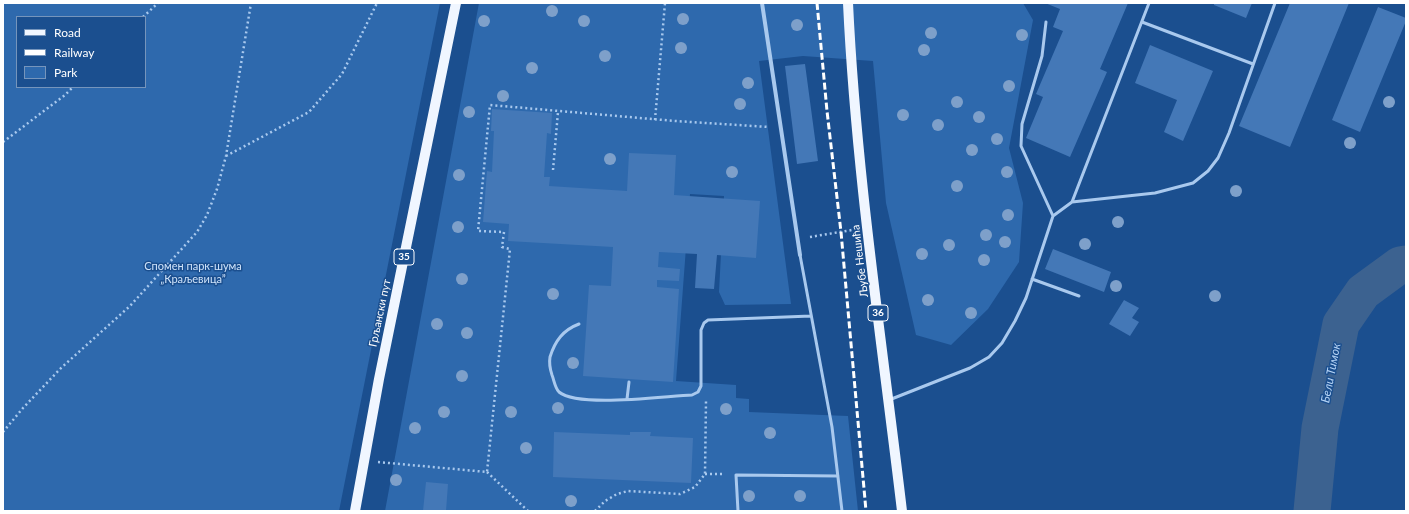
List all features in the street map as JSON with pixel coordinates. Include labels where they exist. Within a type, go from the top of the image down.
[{"type":"main road","name":"Грљански пут","points":[[355,511],[382,363],[456,3]]},
{"type":"main road","name":"Љубе Нешића","points":[[848,3],[860,166],[902,511]]},
{"type":"main road","name":"Љубе Нешића","points":[[851,55],[852,3]]},
{"type":"street","points":[[762,3],[800,255]]},
{"type":"lane","points":[[1072,202],[1149,3]]},
{"type":"lane","points":[[889,400],[970,368],[989,357],[1002,343],[1026,298],[1053,216],[1072,202],[1154,193],[1194,183],[1208,171],[1218,158],[1229,132],[1275,3]]},
{"type":"lane","points":[[1046,22],[1042,56],[1022,124],[1021,146],[1053,216]]},
{"type":"lane","points":[[1142,22],[1253,64]]},
{"type":"lane","points":[[800,255],[832,426],[842,511]]},
{"type":"lane","points":[[1032,279],[1078,296]]},
{"type":"lane","points":[[579,324],[568,330],[560,337],[551,356],[550,369],[558,391],[570,396],[593,400],[627,399],[692,395],[698,392],[702,386],[700,330],[704,323],[708,320],[811,316]]},
{"type":"lane","points":[[627,399],[629,382]]},
{"type":"lane","points":[[738,511],[736,475],[838,476]]},
{"type":"path","points":[[144,16],[158,3]]},
{"type":"path","points":[[3,432],[23,408],[61,368],[130,306],[196,232],[207,215],[217,189],[226,156],[251,3]]},
{"type":"path","points":[[226,156],[309,112],[342,74],[377,3]]},
{"type":"path","points":[[655,120],[665,3]]},
{"type":"path","points":[[3,142],[72,88]]},
{"type":"path","points":[[487,472],[510,249],[502,247],[504,232],[478,231],[490,105],[655,120],[780,127]]},
{"type":"path","points":[[553,170],[558,112]]},
{"type":"path","points":[[798,239],[867,226]]},
{"type":"path","points":[[595,511],[605,501],[617,494],[628,491],[680,494],[685,493],[695,487],[705,474],[706,400]]},
{"type":"path","points":[[364,460],[487,472],[528,511]]},
{"type":"path","points":[[705,474],[736,475]]},
{"type":"green space","name":"Спомен парк-шума „Краљевица”","points":[[3,3],[440,3],[339,511],[3,511]]},
{"type":"green space","points":[[479,3],[1023,3],[1033,20],[1009,148],[1023,203],[1019,262],[988,309],[951,345],[916,335],[886,203],[873,61],[803,56],[759,61],[791,304],[725,305],[719,292],[724,196],[690,194],[676,381],[736,385],[736,398],[749,399],[749,412],[848,416],[858,511],[385,511]]},
{"type":"building","points":[[1045,3],[1128,3],[1100,69],[1107,72],[1070,157],[1026,138],[1043,97],[1036,94],[1063,31],[1053,27],[1060,9]]},
{"type":"building","points":[[1214,3],[1252,3],[1246,18],[1214,5]]},
{"type":"building","points":[[1290,3],[1349,3],[1290,147],[1239,126]]},
{"type":"building","points":[[1378,7],[1406,18],[1406,21],[1360,132],[1332,120]]},
{"type":"building","points":[[1150,45],[1213,71],[1183,141],[1164,132],[1177,100],[1135,83]]},
{"type":"building","points":[[805,64],[818,161],[797,164],[785,66]]},
{"type":"building","points":[[492,109],[552,113],[551,134],[547,133],[544,177],[550,177],[549,186],[627,191],[629,153],[676,155],[674,195],[760,201],[756,258],[717,255],[714,289],[695,288],[697,254],[659,252],[658,267],[680,269],[679,281],[657,280],[657,287],[679,289],[673,382],[583,376],[589,285],[611,286],[613,247],[508,241],[509,224],[483,222],[487,171],[492,172],[494,131],[491,131]]},
{"type":"building","points":[[1053,249],[1111,272],[1104,292],[1045,269]]},
{"type":"building","points":[[1124,300],[1139,308],[1132,318],[1139,322],[1130,336],[1109,324]]},
{"type":"building","points":[[554,432],[630,435],[630,432],[651,432],[650,436],[693,438],[691,483],[553,477]]},
{"type":"building","points":[[426,482],[448,484],[446,511],[423,511]]},
{"type":"waterway","name":"Бели Тимок","points":[[1312,511],[1320,428],[1341,324],[1363,292],[1400,265],[1406,264]]},
{"type":"railway","points":[[817,3],[827,111],[841,232],[866,511]]}]
